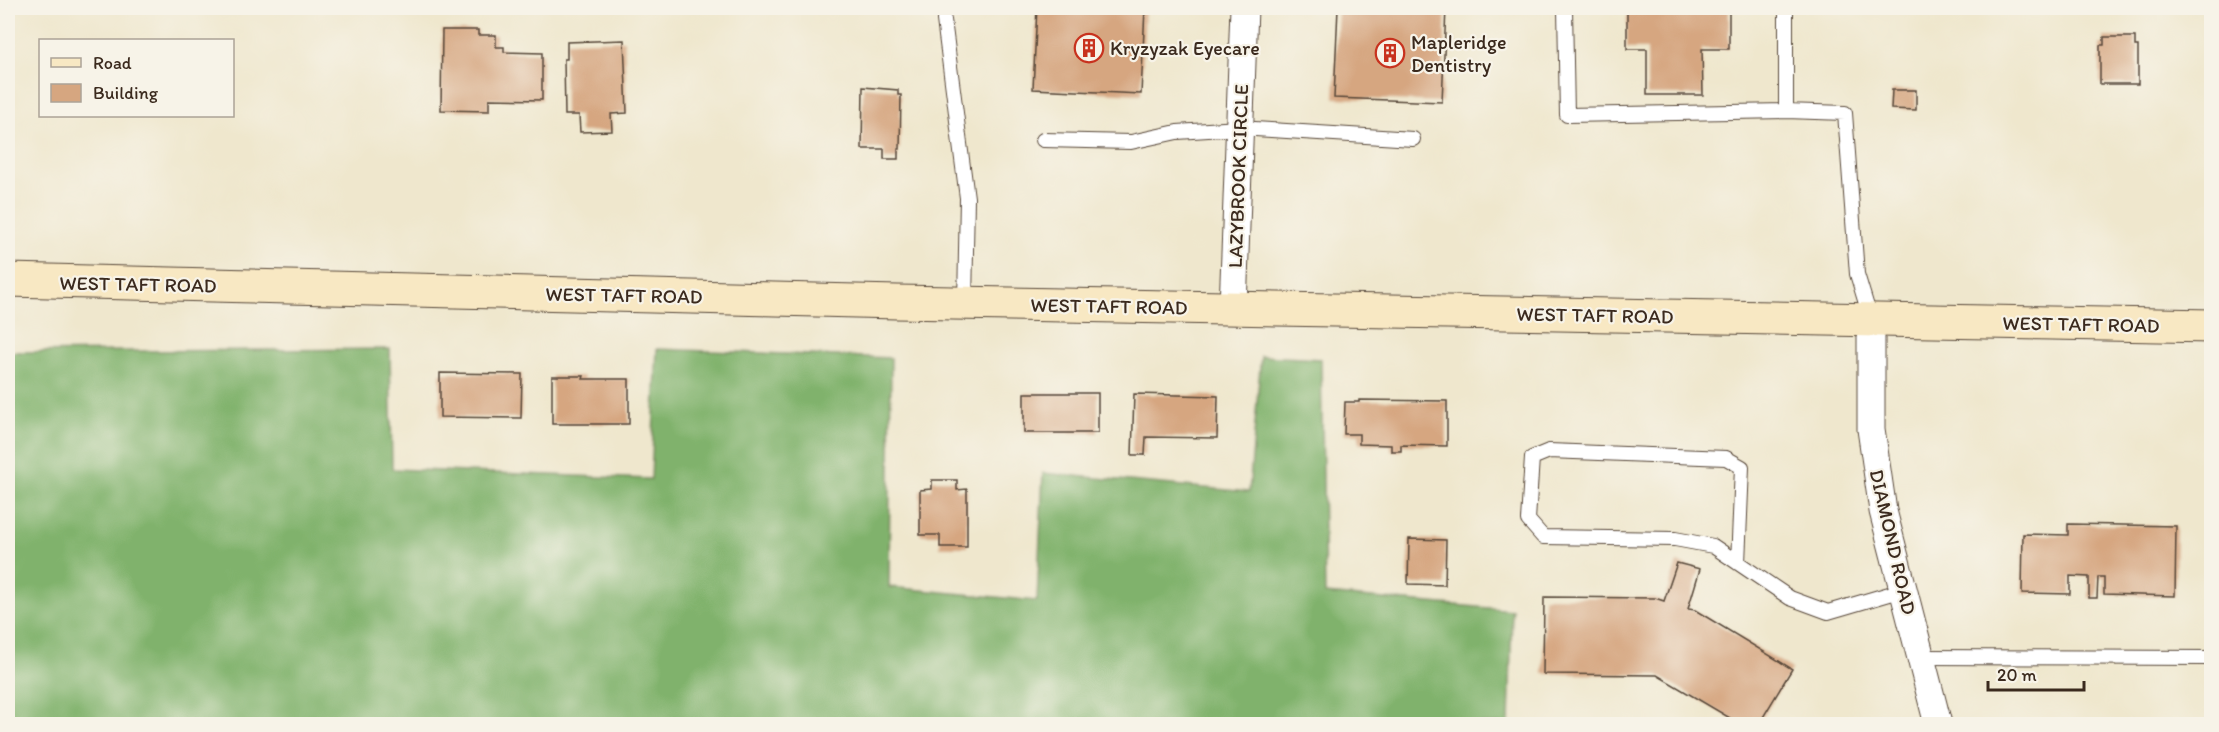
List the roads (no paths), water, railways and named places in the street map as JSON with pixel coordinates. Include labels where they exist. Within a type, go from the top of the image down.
[{"type":"main road","name":"WEST TAFT ROAD","points":[[8,280],[964,303],[2211,326]]},
{"type":"street","name":"LAZYBROOK CIRCLE","points":[[1233,308],[1244,8]]},
{"type":"street","name":"DIAMOND ROAD","points":[[1870,320],[1871,429],[1882,511],[1938,724]]},
{"type":"lane","points":[[1565,8],[1567,115],[1786,111],[1845,113],[1857,274],[1870,320]]},
{"type":"lane","points":[[1786,8],[1786,111]]},
{"type":"lane","points":[[945,20],[967,198],[964,303]]},
{"type":"lane","points":[[1043,140],[1131,142],[1177,132],[1239,128],[1413,139]]},
{"type":"lane","points":[[1738,562],[1742,466],[1726,458],[1549,451],[1532,458],[1528,520],[1543,537],[1676,539],[1713,546],[1790,598],[1828,612],[1903,590]]},
{"type":"lane","points":[[1920,657],[2211,658]]},
{"type":"place","name":"Kryzyzak Eyecare","points":[[1089,48]]},
{"type":"place","name":"Mapleridge Dentistry","points":[[1390,53]]}]
